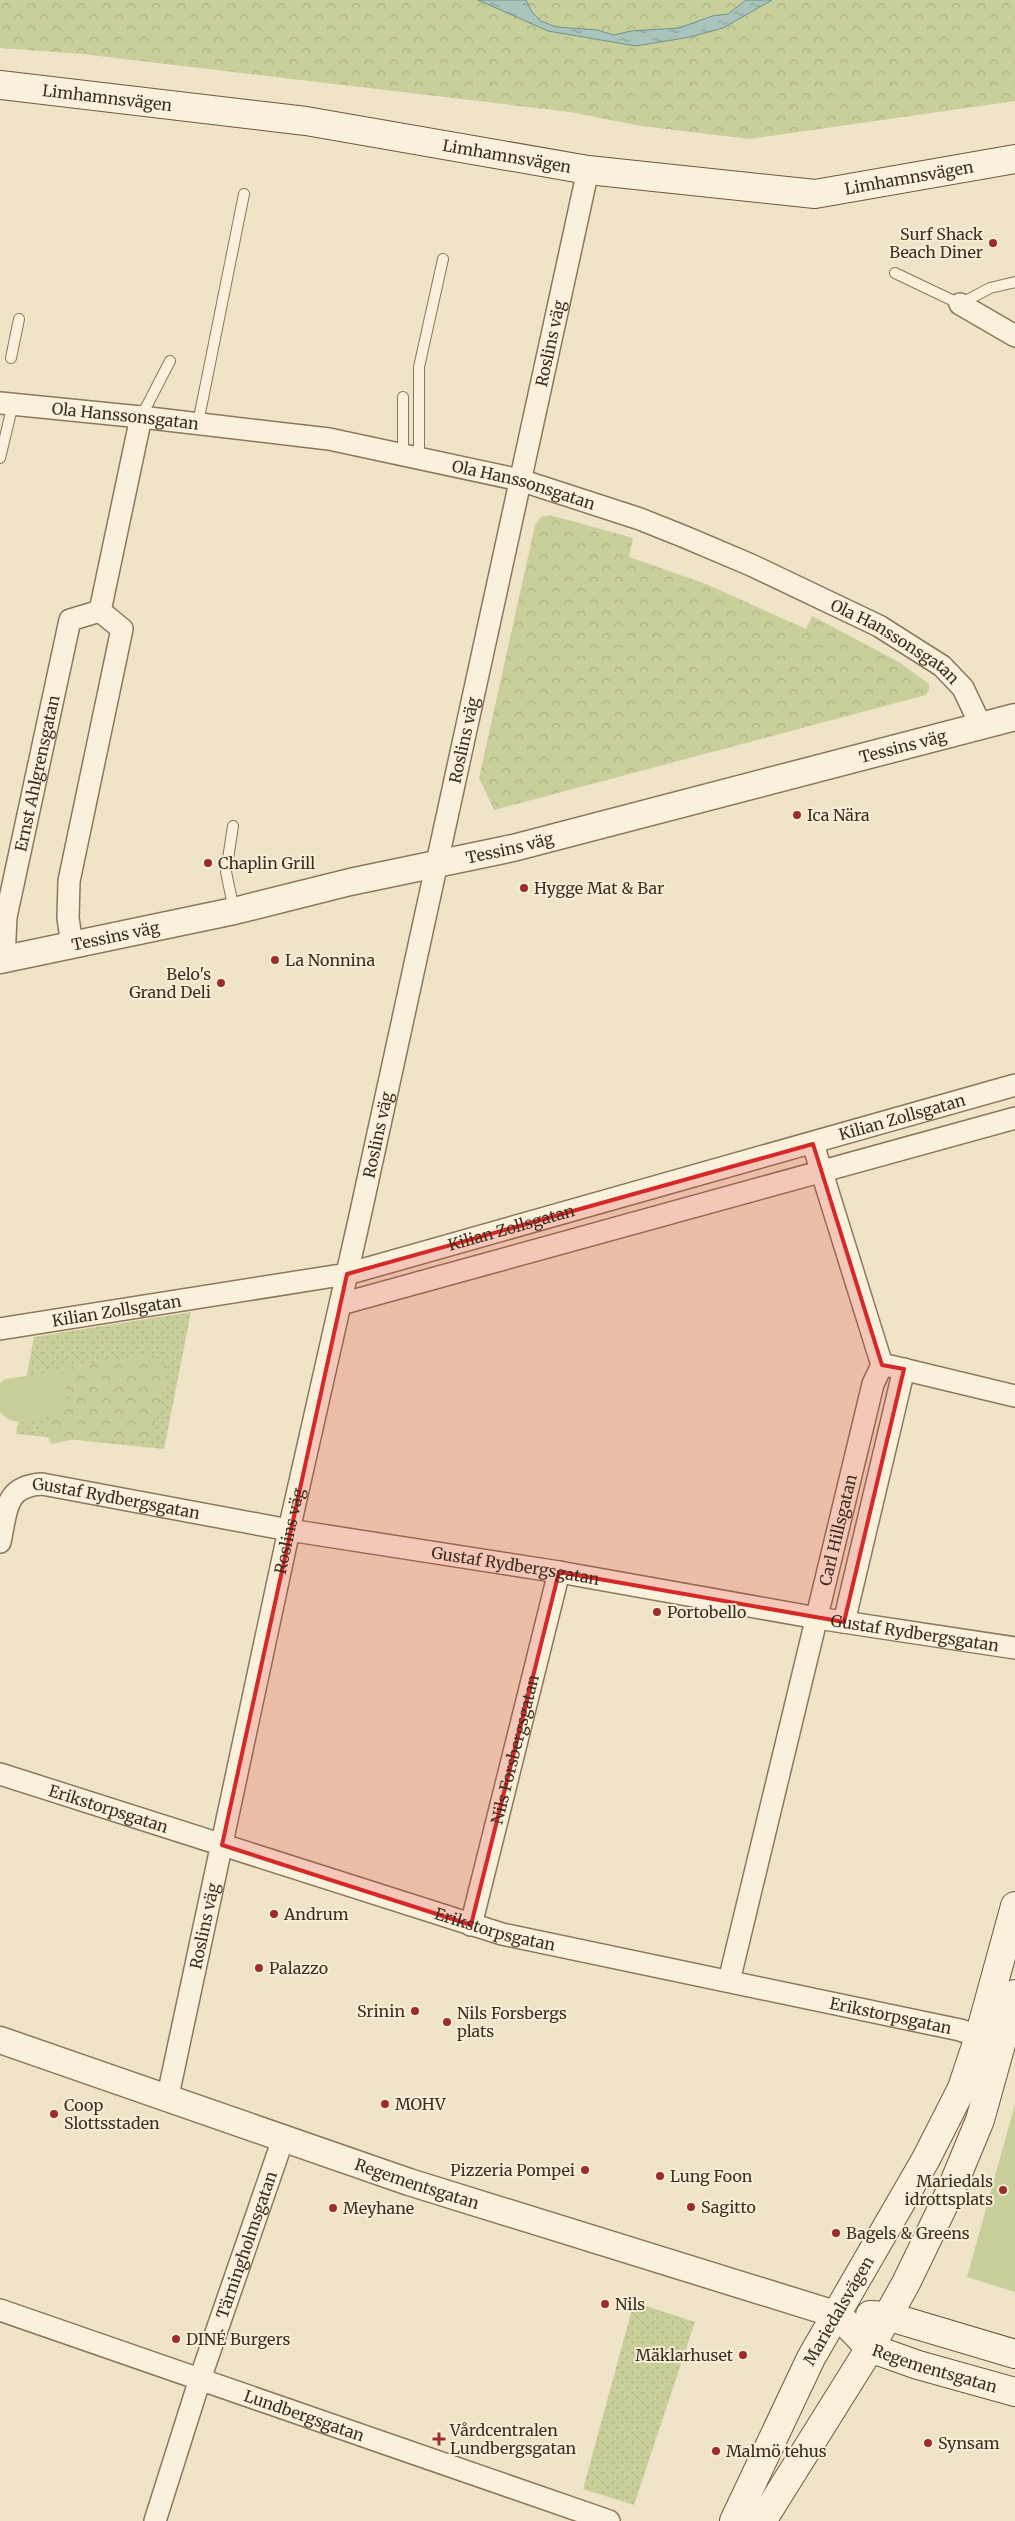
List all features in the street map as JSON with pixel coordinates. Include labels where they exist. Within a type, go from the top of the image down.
[{"type":"main road","name":"Limhamnsvägen","points":[[0,85],[306,121],[588,170],[815,194],[1015,159]]},
{"type":"main road","name":"Mariedalsvägen","points":[[762,2521],[870,2348],[906,2283],[967,2156],[1015,1906]]},
{"type":"main road","name":"Mariedalsvägen","points":[[734,2521],[811,2358],[838,2315],[926,2159],[962,2088],[1015,1994]]},
{"type":"main road","name":"Regementsgatan","points":[[838,2315],[887,2316],[1015,2354]]},
{"type":"main road","name":"Regementsgatan","points":[[838,2315],[870,2348],[918,2365],[1015,2392]]},
{"type":"street","name":"Roslins väg","points":[[167,2100],[289,1530],[341,1304],[588,170]]},
{"type":"street","points":[[960,304],[1015,336]]},
{"type":"street","name":"Ola Hanssonsgatan","points":[[7,404],[141,416],[329,439],[520,480],[640,519],[751,564],[879,626],[942,666],[963,688],[981,726]]},
{"type":"street","points":[[72,945],[68,918],[69,882],[122,629],[100,611],[141,416]]},
{"type":"street","name":"Ernst Ahlgrensgatan","points":[[2,960],[6,918],[70,620],[100,611]]},
{"type":"street","name":"Tessins väg","points":[[2,960],[234,911],[350,882],[522,846],[1015,717]]},
{"type":"street","name":"Kilian Zollsgatan","points":[[0,1329],[347,1274],[813,1144],[1015,1085]]},
{"type":"street","name":"Kilian Zollsgatan","points":[[341,1304],[1015,1118]]},
{"type":"street","points":[[813,1144],[882,1365],[1015,1396]]},
{"type":"street","name":"Carl Hillsgatan","points":[[729,1982],[873,1384],[882,1365]]},
{"type":"street","name":"Carl Hillsgatan","points":[[844,1622],[904,1369]]},
{"type":"street","name":"Gustaf Rydbergsgatan","points":[[0,1542],[8,1506],[18,1489],[28,1485],[42,1484],[289,1530],[559,1572],[817,1618],[1015,1648]]},
{"type":"street","name":"Nils Forsbergsgatan","points":[[471,1925],[559,1572]]},
{"type":"street","name":"Erikstorpsgatan","points":[[0,1774],[502,1934],[960,2030],[990,2040]]},
{"type":"street","name":"Regementsgatan","points":[[0,2040],[167,2100],[409,2182],[838,2315]]},
{"type":"street","name":"Tärningholmsgatan","points":[[155,2521],[200,2379],[283,2139]]},
{"type":"street","name":"Lundbergsgatan","points":[[0,2310],[609,2521]]},
{"type":"lane","points":[[198,423],[244,194]]},
{"type":"lane","points":[[411,456],[419,367],[442,259]]},
{"type":"lane","points":[[895,273],[960,304],[990,288],[1015,282]]},
{"type":"lane","points":[[11,358],[18,319]]},
{"type":"lane","points":[[141,416],[170,361]]},
{"type":"lane","points":[[403,397],[411,456]]},
{"type":"lane","points":[[0,458],[7,404]]},
{"type":"lane","points":[[233,826],[226,872],[234,911]]},
{"type":"highlighted area","points":[[813,1144],[882,1365],[904,1369],[844,1622],[559,1572],[471,1925],[222,1845],[347,1274]]},
{"type":"green space","points":[[0,0],[1015,0],[1015,101],[749,139],[641,126],[570,112],[82,54],[0,48]]},
{"type":"green space","points":[[550,515],[633,538],[629,557],[706,584],[806,629],[812,616],[899,662],[929,684],[929,690],[926,695],[494,810],[479,778],[535,525],[541,517]]},
{"type":"green space","points":[[191,1312],[164,1449],[16,1434],[34,1337]]},
{"type":"green space","points":[[153,1355],[168,1368],[151,1442],[80,1438],[51,1444],[42,1423],[62,1413],[71,1396],[61,1368]]},
{"type":"green space","points":[[52,1372],[61,1379],[66,1390],[66,1399],[63,1406],[57,1412],[40,1419],[21,1422],[9,1420],[0,1412],[0,1383],[5,1379]]},
{"type":"green space","name":"Mariedals idrottsplats","points":[[1015,2104],[1015,2292],[967,2277]]},
{"type":"green space","points":[[634,2302],[695,2322],[634,2505],[583,2489]]},
{"type":"water","points":[[478,0],[526,0],[532,12],[541,21],[556,27],[597,30],[614,35],[631,31],[679,28],[712,16],[728,14],[746,0],[772,0],[723,28],[690,37],[636,46],[548,31]]},
{"type":"place","name":"Surf Shack Beach Diner","points":[[993,243]]},
{"type":"place","name":"Ica Nära","points":[[797,815]]},
{"type":"place","name":"Chaplin Grill","points":[[208,863]]},
{"type":"place","name":"Hygge Mat & Bar","points":[[524,888]]},
{"type":"place","name":"La Nonnina","points":[[275,960]]},
{"type":"place","name":"Belo's Grand Deli","points":[[221,983]]},
{"type":"place","name":"Portobello","points":[[657,1612]]},
{"type":"place","name":"Andrum","points":[[274,1914]]},
{"type":"place","name":"Palazzo","points":[[259,1968]]},
{"type":"place","name":"Srinin","points":[[415,2011]]},
{"type":"place","name":"Nils Forsbergs plats","points":[[447,2022]]},
{"type":"place","name":"MOHV","points":[[385,2104]]},
{"type":"place","name":"Coop Slottsstaden","points":[[54,2114]]},
{"type":"place","name":"Pizzeria Pompei","points":[[585,2170]]},
{"type":"place","name":"Lung Foon","points":[[660,2176]]},
{"type":"place","name":"Mariedals idrottsplats","points":[[1003,2190]]},
{"type":"place","name":"Sagitto","points":[[691,2207]]},
{"type":"place","name":"Meyhane","points":[[333,2208]]},
{"type":"place","name":"Bagels & Greens","points":[[836,2233]]},
{"type":"place","name":"Nils","points":[[605,2304]]},
{"type":"place","name":"DINÉ Burgers","points":[[176,2339]]},
{"type":"place","name":"Mäklarhuset","points":[[743,2355]]},
{"type":"place","name":"Vårdcentralen Lundbergsgatan","points":[[439,2439]]},
{"type":"place","name":"Synsam","points":[[928,2443]]},
{"type":"place","name":"Malmö tehus","points":[[716,2451]]}]
